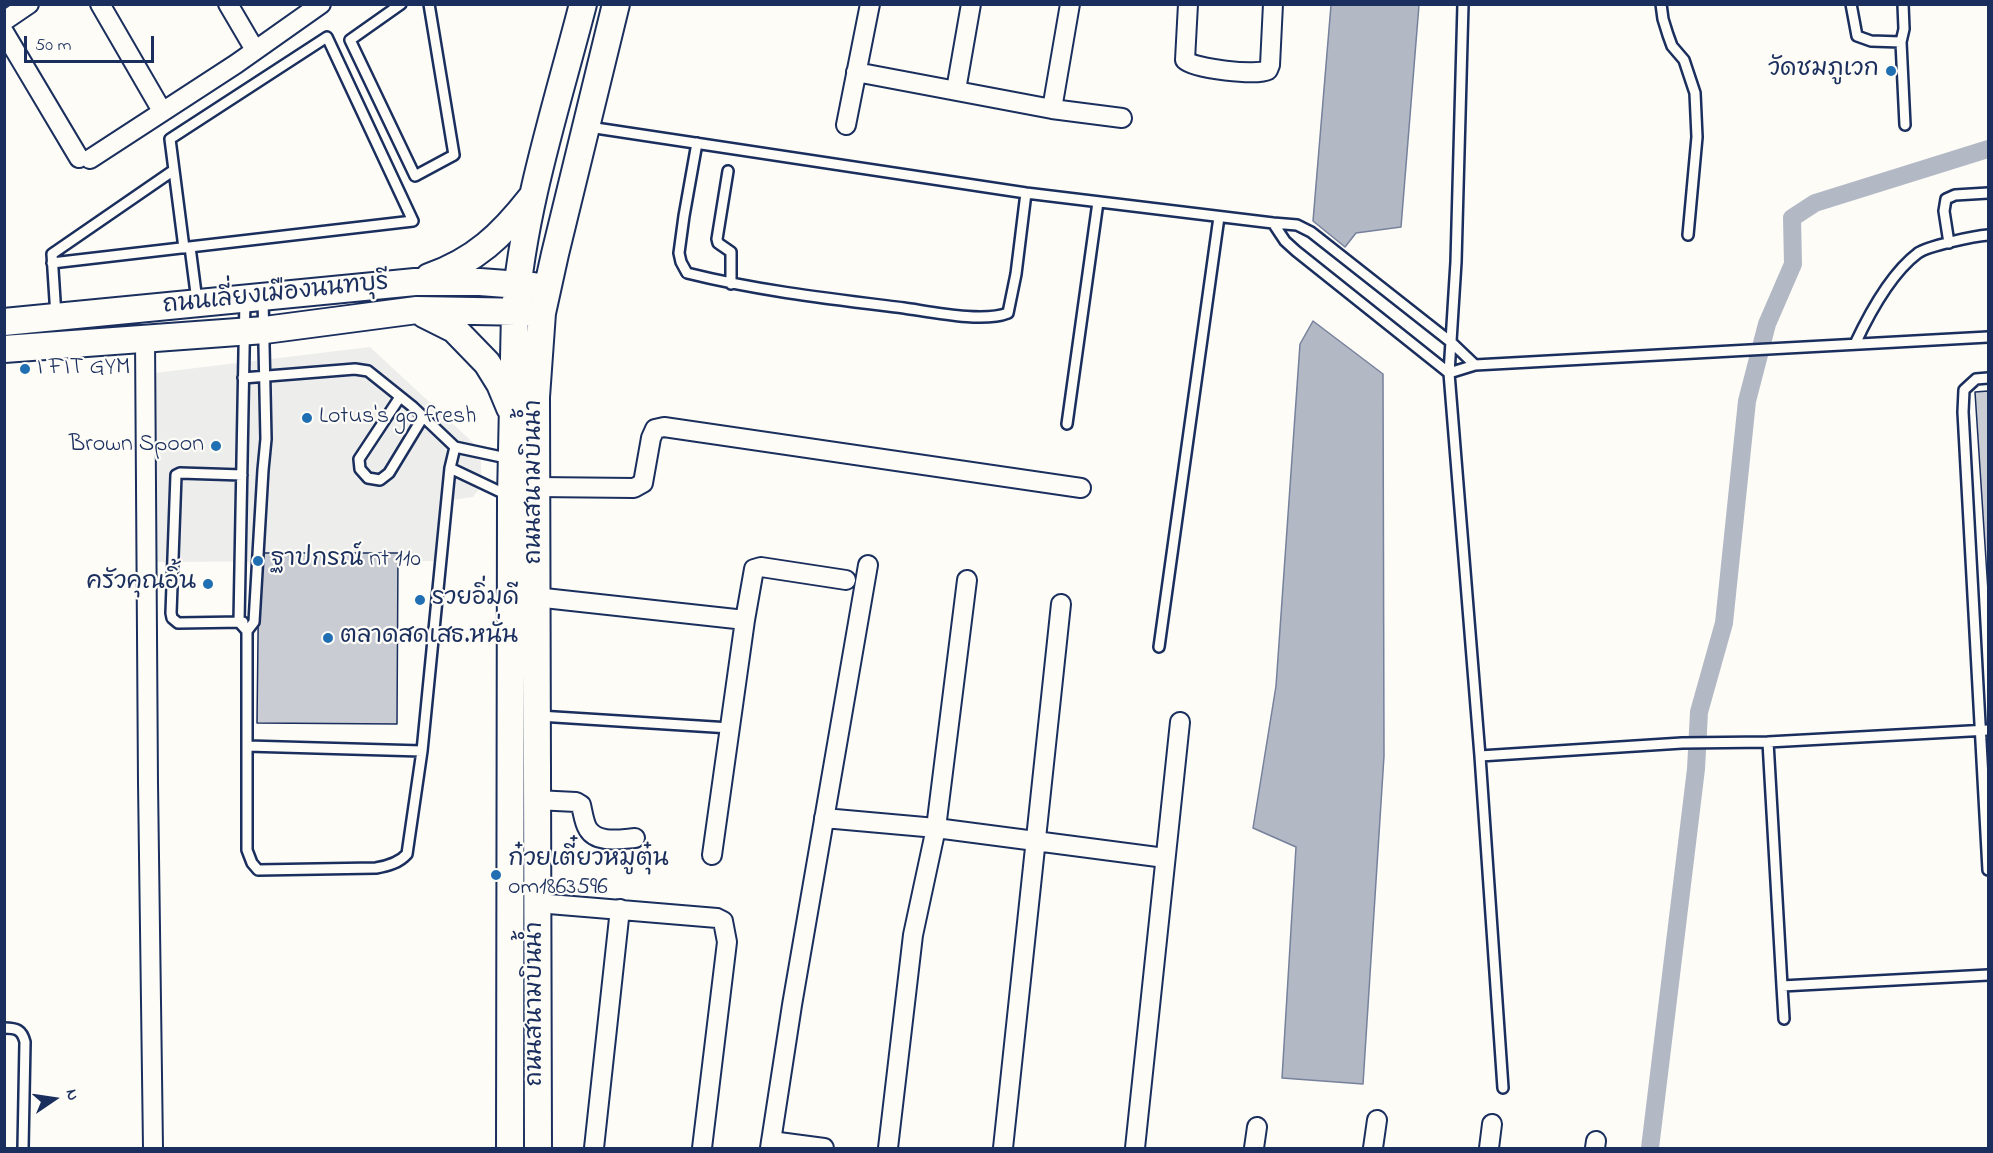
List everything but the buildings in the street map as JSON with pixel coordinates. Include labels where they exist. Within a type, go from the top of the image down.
[{"type":"main road","name":"ถนนสนามบินน้ำ","points":[[510,1144],[511,497],[515,312],[517,285],[534,194],[583,4]]},
{"type":"main road","name":"ถนนสนามบินน้ำ","points":[[538,1144],[536,397],[542,313],[547,287],[616,4]]},
{"type":"main road","points":[[415,282],[452,269],[485,247],[509,225],[534,194]]},
{"type":"main road","name":"ถนนเลี่ยงเมืองนนทบุรี","points":[[4,322],[415,282],[547,287]]},
{"type":"main road","points":[[417,310],[454,329],[487,363],[500,384],[513,416]]},
{"type":"main road","name":"ถนนเลี่ยงเมืองนนทบุรี","points":[[4,349],[254,331],[417,310],[542,313]]},
{"type":"main road","points":[[510,1144],[538,1144]]},
{"type":"street","points":[[4,21],[29,4]]},
{"type":"street","points":[[100,4],[162,111]]},
{"type":"street","points":[[228,4],[255,50]]},
{"type":"street","points":[[4,32],[84,159],[162,111],[321,4]]},
{"type":"street","points":[[846,125],[870,4]]},
{"type":"street","points":[[956,90],[971,4]]},
{"type":"street","points":[[1052,109],[1070,4]]},
{"type":"street","points":[[1188,4],[1185,52],[1187,63],[1202,67],[1257,73],[1268,70],[1270,65],[1273,4]]},
{"type":"street","points":[[856,72],[1052,109],[1122,118]]},
{"type":"street","points":[[146,338],[148,783],[153,1149]]},
{"type":"street","points":[[537,487],[634,488],[643,483],[651,438],[655,429],[664,427],[1081,488]]},
{"type":"street","points":[[825,1149],[771,1145],[868,565]]},
{"type":"street","points":[[712,855],[754,569],[761,567],[846,580]]},
{"type":"street","points":[[888,1149],[913,935],[936,828],[967,580]]},
{"type":"street","points":[[536,597],[745,620]]},
{"type":"street","points":[[1004,1149],[1061,604]]},
{"type":"street","points":[[1135,1149],[1180,722]]},
{"type":"street","points":[[536,800],[576,802],[581,806],[590,832],[605,839],[635,838]]},
{"type":"street","points":[[824,818],[936,828],[1166,858]]},
{"type":"street","points":[[537,903],[717,918],[723,921],[727,942],[702,1149]]},
{"type":"street","points":[[594,1149],[621,909]]},
{"type":"street","points":[[1373,1149],[1377,1120]]},
{"type":"street","points":[[1489,1149],[1492,1124]]},
{"type":"street","points":[[1254,1149],[1257,1127]]},
{"type":"lane","points":[[401,4],[350,39],[415,176],[454,155],[429,4]]},
{"type":"lane","points":[[1463,4],[1456,262],[1449,373],[1480,756],[1503,1089]]},
{"type":"lane","points":[[1662,4],[1663,19],[1672,46],[1684,60],[1695,93],[1697,137],[1688,235]]},
{"type":"lane","points":[[1851,4],[1857,36],[1871,41],[1901,42]]},
{"type":"lane","points":[[1903,4],[1904,28],[1901,42],[1905,125]]},
{"type":"lane","points":[[52,262],[187,248],[413,221],[327,37],[170,139],[174,170],[187,248],[197,304]]},
{"type":"lane","points":[[586,126],[1026,193],[1273,224],[1297,225],[1311,232],[1452,343],[1475,365]]},
{"type":"lane","points":[[697,143],[679,253],[681,262],[687,273],[770,291],[984,317],[1008,313],[1016,274],[1026,193]]},
{"type":"lane","points":[[56,317],[52,254],[174,170]]},
{"type":"lane","points":[[728,171],[717,239],[718,243],[731,252],[731,284]]},
{"type":"lane","points":[[1949,243],[1944,211],[1946,200],[1955,195],[1989,193]]},
{"type":"lane","points":[[1066,424],[1098,202]]},
{"type":"lane","points":[[1159,647],[1220,217]]},
{"type":"lane","points":[[1273,224],[1285,242],[1449,373]]},
{"type":"lane","points":[[1855,344],[1868,316],[1891,282],[1919,252],[1971,236],[1989,234]]},
{"type":"lane","points":[[247,632],[239,622],[243,378],[254,331],[254,299]]},
{"type":"lane","points":[[254,299],[254,331],[266,378],[267,439],[254,622],[247,632],[248,850],[252,863],[258,870],[376,868],[394,864],[407,854],[422,751],[450,468],[455,447]]},
{"type":"lane","points":[[1449,373],[1475,365],[1989,337]]},
{"type":"lane","points":[[243,378],[368,371],[455,447],[512,459]]},
{"type":"lane","points":[[1989,378],[1976,379],[1964,390],[1963,412],[1984,731],[1989,870]]},
{"type":"lane","points":[[400,397],[359,459],[360,469],[368,478],[380,480],[389,473],[423,417]]},
{"type":"lane","points":[[450,468],[511,497]]},
{"type":"lane","points":[[242,476],[180,473],[176,475],[171,613],[172,618],[178,623],[254,622]]},
{"type":"lane","points":[[536,715],[730,728]]},
{"type":"lane","points":[[1480,756],[1682,743],[1768,742],[1984,731]]},
{"type":"lane","points":[[1768,742],[1784,1019]]},
{"type":"lane","points":[[247,746],[422,751]]},
{"type":"lane","points":[[1782,986],[1989,975]]},
{"type":"lane","points":[[4,1028],[20,1030],[25,1042],[23,1149]]},
{"type":"shaded area","points":[[1331,5],[1419,5],[1401,227],[1356,233],[1345,247],[1313,221]]},
{"type":"shaded area","points":[[1313,321],[1383,374],[1384,756],[1363,1084],[1282,1078],[1296,847],[1253,828],[1276,686],[1300,344]]},
{"type":"shaded area","points":[[370,347],[480,449],[482,485],[473,497],[445,501],[440,561],[146,562],[146,374]]},
{"type":"waterway","points":[[1650,1148],[1696,769],[1699,712],[1724,623],[1747,401],[1767,324],[1793,264],[1792,218],[1815,203],[1988,149]]},
{"type":"place","name":"วัดชมภูเวก","points":[[1891,71]]},
{"type":"place","name":"I FIT GYM","points":[[25,369]]},
{"type":"place","name":"Lotus's go fresh","points":[[307,418]]},
{"type":"place","name":"Brown Spoon","points":[[216,446]]},
{"type":"place","name":"ฐาปกรณ์ nt 110","points":[[258,561]]},
{"type":"place","name":"ครัวคุณอิ้น","points":[[208,584]]},
{"type":"place","name":"รวยอิ่มดี","points":[[420,600]]},
{"type":"place","name":"ตลาดสดเสธ.หนั่น","points":[[328,638]]},
{"type":"place","name":"ก๋วยเตี๋ยวหมูตุ๋น om1863596","points":[[496,875]]}]
